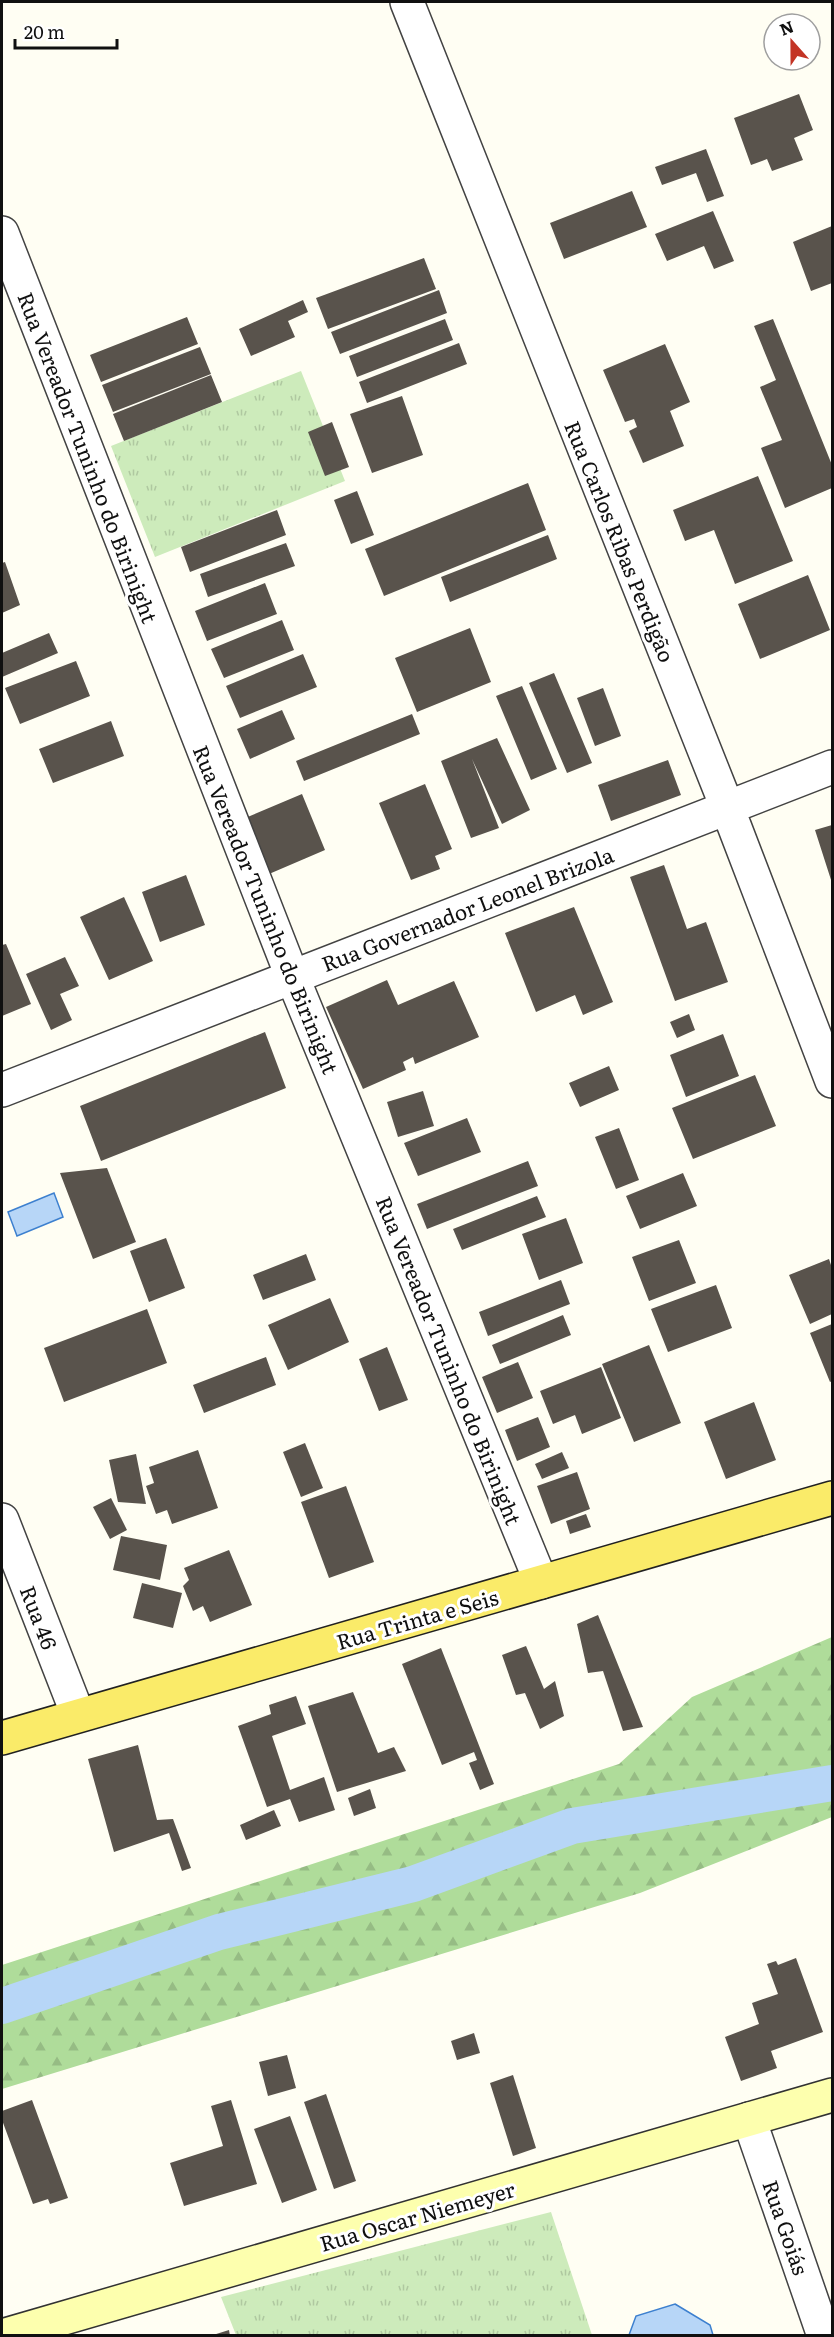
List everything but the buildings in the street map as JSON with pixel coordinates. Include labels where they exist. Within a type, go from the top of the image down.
[{"type":"main road","name":"Rua Trinta e Seis","points":[[2,1738],[832,1498]]},
{"type":"street","name":"Rua Carlos Ribas Perdigão","points":[[407,2],[727,807],[832,1081]]},
{"type":"street","name":"Rua Vereador Tuninho do Birinight","points":[[2,233],[292,976],[541,1582]]},
{"type":"street","name":"Rua Governador Leonel Brizola","points":[[2,1090],[832,767]]},
{"type":"street","name":"Rua 46","points":[[2,1520],[78,1715]]},
{"type":"street","name":"Rua Oscar Niemeyer","points":[[2,2336],[832,2095]]},
{"type":"street","name":"Rua Goiás","points":[[749,2119],[824,2336]]},
{"type":"green space","points":[[301,371],[345,481],[155,557],[111,446]]},
{"type":"green space","points":[[832,1637],[832,1817],[640,1893],[2,2089],[2,1965],[619,1764],[692,1697]]},
{"type":"green space","points":[[551,2212],[592,2335],[236,2335],[221,2297]]},
{"type":"water","points":[[54,1193],[63,1217],[17,1236],[8,1212]]},
{"type":"water","points":[[675,2304],[710,2325],[713,2335],[629,2335],[636,2316]]},
{"type":"waterway","points":[[2,2006],[219,1932],[413,1884],[572,1826],[832,1783]]}]
